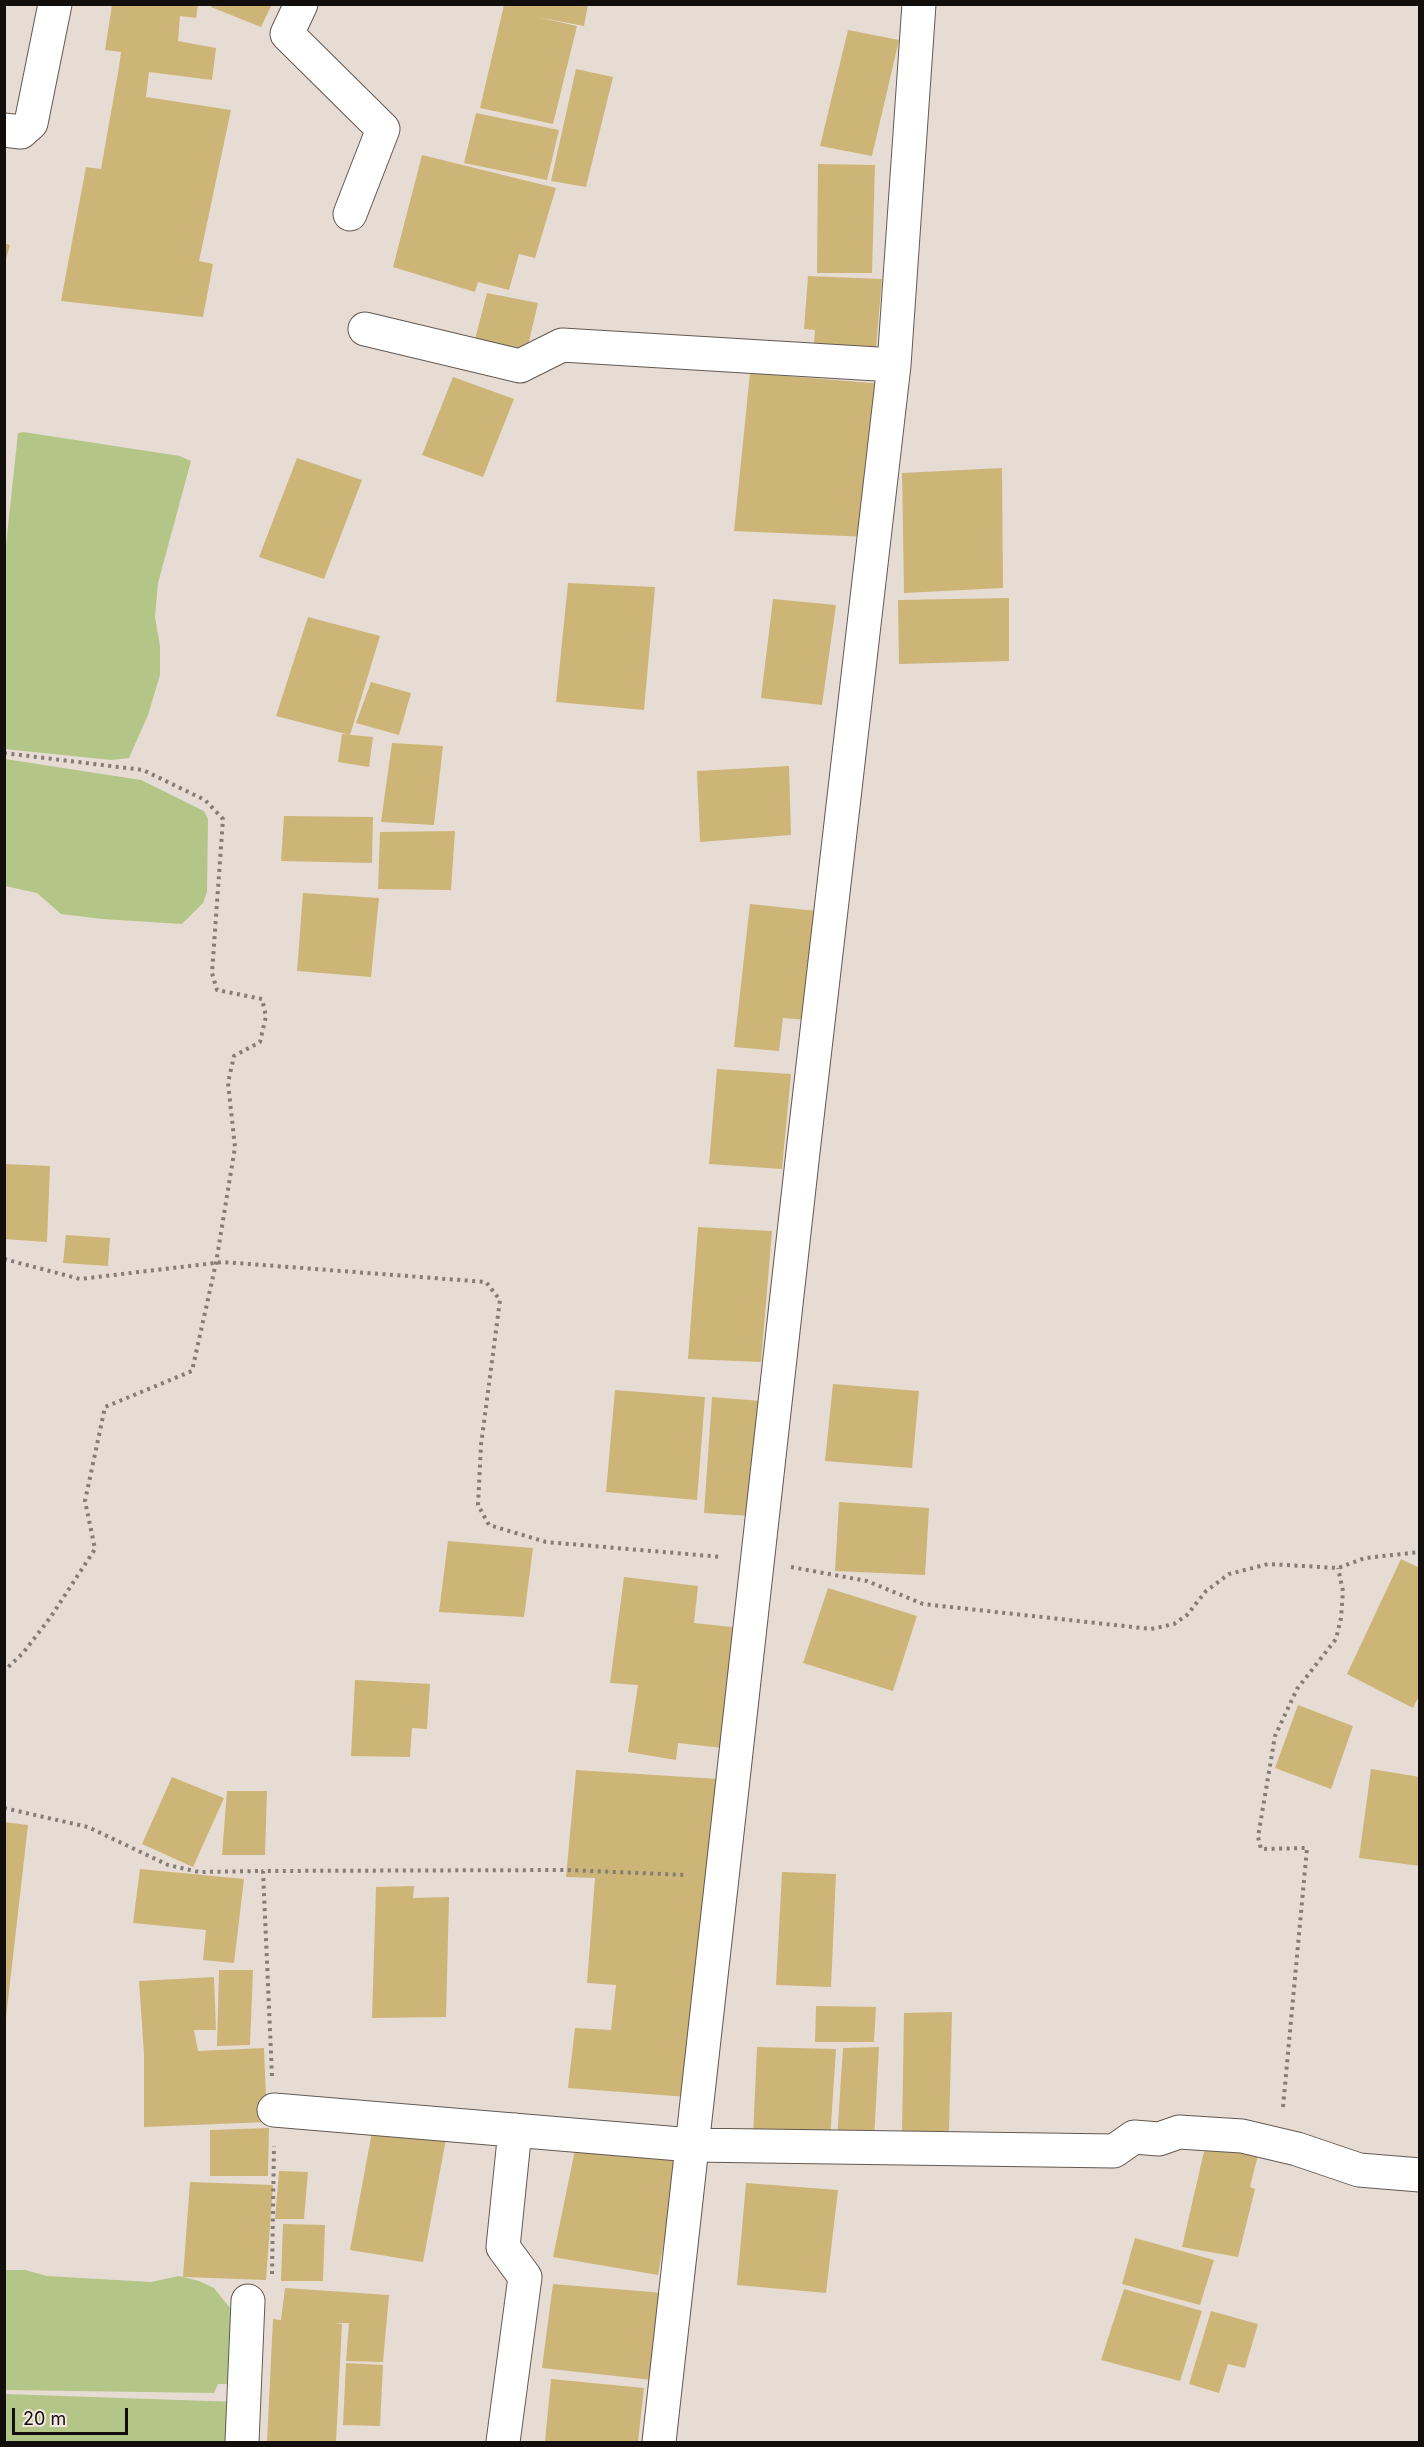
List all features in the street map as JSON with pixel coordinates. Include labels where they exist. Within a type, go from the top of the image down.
[{"type":"street","points":[[4,130],[21,132],[31,123],[55,4]]},
{"type":"street","points":[[301,4],[287,34],[383,129],[351,214]]},
{"type":"street","points":[[659,2442],[894,364],[919,4]]},
{"type":"street","points":[[365,329],[520,366],[562,345],[894,364]]},
{"type":"street","points":[[274,2110],[692,2145],[1114,2151],[1134,2137],[1159,2139],[1179,2132],[1242,2136],[1297,2149],[1359,2170],[1419,2175]]},
{"type":"street","points":[[503,2442],[525,2277],[503,2247],[515,2130]]},
{"type":"street","points":[[242,2442],[248,2301]]},
{"type":"path","points":[[4,753],[143,770],[204,800],[223,819],[212,973],[217,990],[262,999],[266,1016],[260,1042],[234,1056],[228,1083],[235,1146],[216,1263],[192,1371],[105,1407],[85,1500],[95,1549],[50,1618],[23,1653],[4,1671]]},
{"type":"path","points":[[4,1258],[80,1279],[216,1263],[486,1282],[500,1300],[481,1445],[478,1505],[489,1525],[546,1542],[757,1561],[867,1581],[923,1604],[1150,1629],[1174,1624],[1187,1615],[1206,1591],[1229,1574],[1268,1564],[1338,1568],[1365,1558],[1419,1552]]},
{"type":"path","points":[[1280,2145],[1306,1848],[1261,1849],[1258,1837],[1275,1736],[1297,1689],[1336,1639],[1341,1618],[1343,1591],[1338,1568]]},
{"type":"path","points":[[4,1808],[88,1827],[168,1864],[199,1872],[567,1870],[722,1878]]},
{"type":"path","points":[[248,2301],[273,2273],[274,2110],[263,1872]]},
{"type":"shaded area","points":[[18,433],[180,456],[191,461],[158,583],[155,617],[160,646],[160,675],[148,715],[129,758],[111,760],[5,749],[5,554]]},
{"type":"shaded area","points":[[5,759],[141,780],[204,811],[208,819],[207,892],[203,903],[182,924],[102,919],[61,914],[37,893],[5,886]]},
{"type":"shaded area","points":[[5,2270],[25,2270],[47,2276],[151,2282],[179,2276],[214,2288],[230,2308],[235,2337],[232,2384],[218,2384],[214,2393],[5,2390]]},
{"type":"shaded area","points":[[5,2394],[238,2402],[236,2442],[5,2442]]},
{"type":"building","points":[[212,4],[272,4],[261,27],[211,7]]},
{"type":"building","points":[[112,5],[198,5],[196,18],[180,16],[178,41],[216,48],[212,80],[149,72],[146,97],[231,110],[199,261],[213,264],[203,317],[61,301],[86,167],[101,169],[119,67],[121,52],[105,50]]},
{"type":"building","points":[[504,5],[588,5],[584,26],[537,17],[577,26],[553,124],[480,108]]},
{"type":"building","points":[[848,30],[899,40],[872,156],[820,146]]},
{"type":"building","points":[[576,69],[613,77],[586,187],[551,181]]},
{"type":"building","points":[[476,113],[559,130],[547,180],[464,163]]},
{"type":"building","points":[[422,155],[556,188],[535,258],[519,254],[509,290],[478,282],[475,292],[393,267]]},
{"type":"building","points":[[818,164],[875,165],[872,273],[817,273]]},
{"type":"building","points":[[4,243],[10,245],[5,263],[4,263]]},
{"type":"building","points":[[808,276],[882,279],[875,359],[813,357],[815,330],[804,329]]},
{"type":"building","points":[[487,293],[538,303],[526,354],[474,343]]},
{"type":"building","points":[[750,373],[884,384],[867,537],[734,531]]},
{"type":"building","points":[[453,377],[514,399],[483,477],[422,455]]},
{"type":"building","points":[[297,458],[362,480],[324,579],[259,557]]},
{"type":"building","points":[[1002,468],[1003,588],[904,593],[902,473]]},
{"type":"building","points":[[568,583],[655,587],[644,710],[556,702]]},
{"type":"building","points":[[1009,598],[1009,661],[899,664],[898,600]]},
{"type":"building","points":[[773,599],[836,605],[822,705],[761,698]]},
{"type":"building","points":[[308,617],[380,636],[350,735],[276,716]]},
{"type":"building","points":[[371,682],[411,693],[399,735],[356,723]]},
{"type":"building","points":[[342,734],[373,737],[369,767],[338,762]]},
{"type":"building","points":[[392,743],[443,746],[434,825],[381,822]]},
{"type":"building","points":[[789,766],[791,835],[700,842],[697,771]]},
{"type":"building","points":[[284,816],[373,817],[372,863],[281,861]]},
{"type":"building","points":[[455,831],[451,890],[378,889],[380,832]]},
{"type":"building","points":[[303,893],[379,898],[371,977],[297,971]]},
{"type":"building","points":[[750,904],[817,911],[806,1020],[783,1018],[779,1051],[734,1047]]},
{"type":"building","points":[[717,1069],[791,1074],[782,1169],[709,1164]]},
{"type":"building","points":[[4,1164],[50,1166],[47,1242],[4,1239]]},
{"type":"building","points":[[698,1227],[772,1231],[761,1362],[688,1359]]},
{"type":"building","points":[[66,1235],[110,1238],[108,1266],[63,1263]]},
{"type":"building","points":[[833,1384],[919,1391],[912,1468],[825,1461]]},
{"type":"building","points":[[615,1390],[705,1397],[697,1500],[606,1492]]},
{"type":"building","points":[[712,1397],[761,1401],[752,1516],[704,1513]]},
{"type":"building","points":[[839,1502],[929,1508],[925,1575],[835,1571]]},
{"type":"building","points":[[448,1541],[533,1548],[524,1617],[439,1612]]},
{"type":"building","points":[[1401,1559],[1420,1568],[1420,1694],[1413,1708],[1347,1674]]},
{"type":"building","points":[[624,1577],[698,1586],[694,1623],[741,1628],[722,1748],[678,1743],[676,1760],[628,1752],[638,1685],[610,1683]]},
{"type":"building","points":[[828,1588],[917,1616],[893,1691],[803,1663]]},
{"type":"building","points":[[355,1680],[430,1684],[427,1729],[412,1728],[410,1757],[351,1756]]},
{"type":"building","points":[[1298,1705],[1353,1726],[1331,1789],[1275,1768]]},
{"type":"building","points":[[1371,1769],[1420,1777],[1420,1866],[1359,1858]]},
{"type":"building","points":[[576,1770],[718,1779],[688,2097],[568,2088],[575,2028],[611,2030],[616,1985],[587,1983],[595,1878],[566,1877]]},
{"type":"building","points":[[172,1777],[224,1798],[193,1867],[142,1844]]},
{"type":"building","points":[[227,1791],[267,1791],[265,1855],[222,1855]]},
{"type":"building","points":[[4,1822],[28,1825],[6,2018],[4,2018]]},
{"type":"building","points":[[140,1869],[244,1879],[234,1963],[203,1960],[206,1930],[133,1923]]},
{"type":"building","points":[[782,1872],[836,1874],[831,1987],[776,1985]]},
{"type":"building","points":[[414,1886],[413,1898],[449,1897],[446,2017],[372,2018],[376,1887]]},
{"type":"building","points":[[219,1970],[253,1970],[250,2045],[217,2046]]},
{"type":"building","points":[[214,1977],[216,2030],[194,2030],[198,2051],[264,2048],[267,2122],[144,2127],[144,2054],[139,1981]]},
{"type":"building","points":[[816,2006],[876,2007],[874,2042],[815,2042]]},
{"type":"building","points":[[952,2012],[949,2131],[902,2132],[904,2013]]},
{"type":"building","points":[[757,2047],[836,2049],[830,2140],[753,2138]]},
{"type":"building","points":[[879,2047],[874,2140],[837,2140],[843,2048]]},
{"type":"building","points":[[373,2127],[446,2139],[423,2262],[350,2250]]},
{"type":"building","points":[[269,2128],[268,2176],[210,2176],[210,2130]]},
{"type":"building","points":[[577,2140],[679,2158],[658,2275],[553,2257]]},
{"type":"building","points":[[1206,2143],[1258,2155],[1250,2187],[1255,2189],[1238,2257],[1182,2247]]},
{"type":"building","points":[[279,2171],[308,2172],[304,2219],[275,2219]]},
{"type":"building","points":[[190,2182],[273,2185],[266,2280],[183,2277]]},
{"type":"building","points":[[746,2183],[838,2190],[826,2293],[737,2285]]},
{"type":"building","points":[[283,2224],[325,2225],[323,2281],[281,2281]]},
{"type":"building","points":[[1135,2238],[1214,2260],[1200,2305],[1122,2284]]},
{"type":"building","points":[[553,2284],[664,2293],[652,2380],[542,2368]]},
{"type":"building","points":[[285,2288],[389,2295],[383,2362],[346,2361],[349,2323],[335,2323],[342,2324],[336,2442],[267,2442],[273,2319],[281,2320]]},
{"type":"building","points":[[1124,2289],[1202,2311],[1180,2381],[1101,2360]]},
{"type":"building","points":[[1211,2311],[1258,2324],[1245,2368],[1228,2364],[1219,2393],[1189,2384]]},
{"type":"building","points":[[346,2363],[383,2365],[380,2426],[343,2425]]},
{"type":"building","points":[[551,2379],[644,2388],[638,2442],[545,2442]]}]
